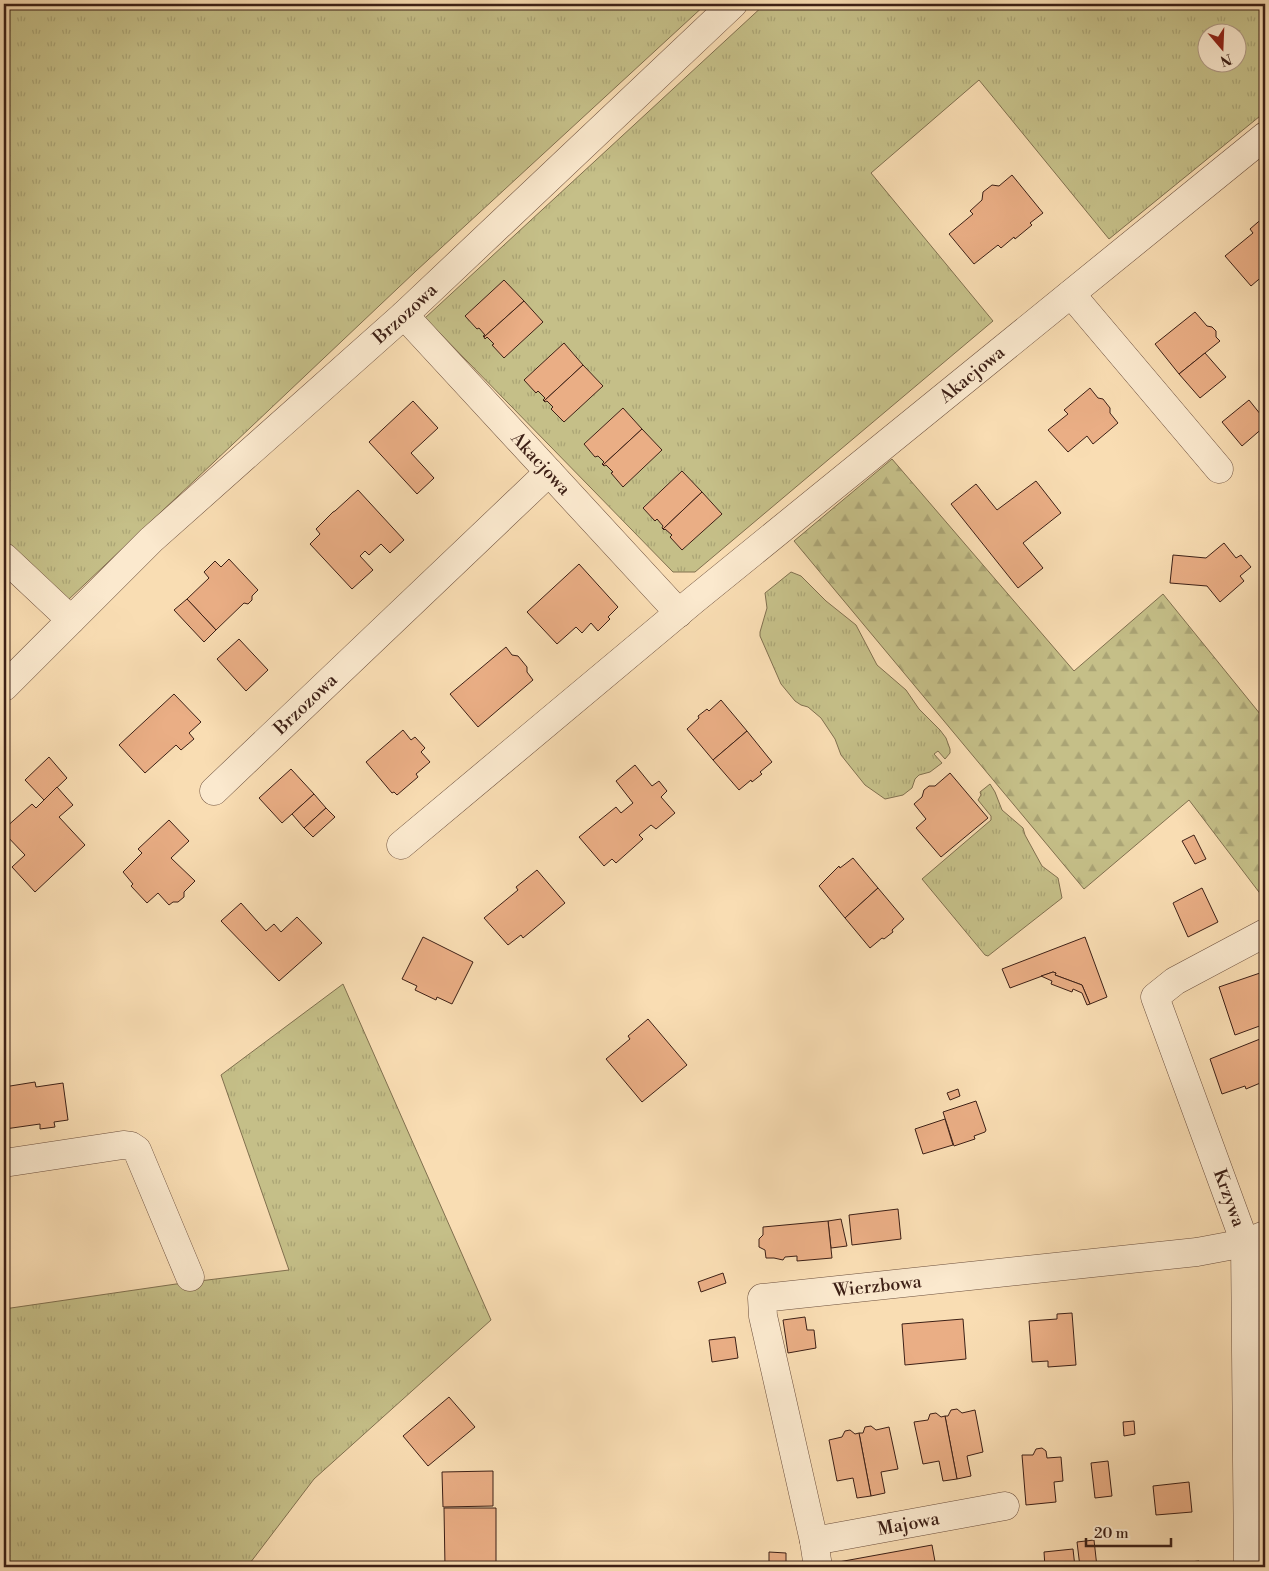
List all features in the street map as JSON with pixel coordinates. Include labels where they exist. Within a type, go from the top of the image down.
[{"type":"street","name":"Brzozowa","points":[[4,687],[151,540],[404,315],[733,4]]},
{"type":"street","name":"Akacjowa","points":[[401,845],[679,613],[1265,136]]},
{"type":"street","points":[[1071,294],[1219,469]]},
{"type":"street","name":"Akacjowa","points":[[404,315],[679,613]]},
{"type":"street","name":"Brzozowa","points":[[214,791],[549,472]]},
{"type":"street","points":[[4,557],[71,620]]},
{"type":"street","name":"Krzywa","points":[[1248,1567],[1255,1239],[1155,997],[1175,981],[1265,933]]},
{"type":"street","points":[[4,1163],[123,1144],[131,1146],[137,1150],[190,1277]]},
{"type":"street","name":"Wierzbowa","points":[[816,1554],[763,1316],[762,1298],[1197,1252],[1255,1239]]},
{"type":"street","name":"Majowa","points":[[816,1554],[1005,1506]]},
{"type":"green space","points":[[4,4],[706,4],[416,271],[49,618],[4,576]]},
{"type":"green space","points":[[765,4],[1265,4],[1265,112],[1109,239],[979,80],[871,173],[993,321],[695,572],[673,572],[425,318]]},
{"type":"green space","points":[[892,459],[1074,671],[1163,594],[1265,720],[1265,900],[1189,800],[1084,889],[794,541]]},
{"type":"green space","points":[[791,572],[801,576],[826,601],[856,625],[877,665],[906,690],[919,709],[946,738],[950,753],[945,759],[938,751],[934,754],[942,763],[930,772],[919,775],[915,779],[912,788],[903,795],[885,799],[865,785],[841,755],[835,739],[821,718],[808,707],[795,701],[781,684],[760,632],[767,608],[765,593]]},
{"type":"green space","points":[[990,784],[1002,810],[1023,828],[1042,866],[1058,878],[1062,898],[988,956],[985,955],[922,879],[991,820],[991,816],[978,800],[981,795],[980,792]]},
{"type":"green space","points":[[343,984],[491,1320],[314,1479],[247,1567],[4,1567],[4,1309],[289,1270],[221,1075]]},
{"type":"building","points":[[1012,175],[1043,213],[1030,223],[1032,225],[1015,239],[1014,237],[1001,248],[998,245],[974,264],[949,234],[973,214],[970,211],[982,200],[983,192],[992,185],[999,186]]},
{"type":"building","points":[[1265,216],[1265,274],[1251,286],[1225,256],[1253,233],[1250,229]]},
{"type":"building","points":[[504,280],[524,301],[484,337],[485,335],[479,328],[477,329],[465,316]]},
{"type":"building","points":[[524,301],[543,322],[504,358],[492,345],[494,344],[487,337],[485,339],[484,337]]},
{"type":"building","points":[[1195,312],[1207,326],[1212,327],[1216,331],[1216,337],[1220,341],[1179,374],[1155,344]]},
{"type":"building","points":[[564,343],[583,365],[544,401],[545,398],[538,391],[536,393],[524,380]]},
{"type":"building","points":[[1205,353],[1226,377],[1200,398],[1179,374]]},
{"type":"building","points":[[583,365],[603,386],[564,422],[551,409],[553,407],[547,401],[544,401]]},
{"type":"building","points":[[1090,388],[1098,398],[1103,399],[1118,423],[1093,444],[1087,436],[1068,452],[1048,430],[1068,414],[1064,410]]},
{"type":"building","points":[[1249,400],[1265,420],[1265,426],[1242,446],[1222,422]]},
{"type":"building","points":[[413,401],[438,428],[411,453],[434,478],[417,494],[369,442]]},
{"type":"building","points":[[623,408],[642,429],[603,465],[604,462],[598,456],[595,457],[584,444]]},
{"type":"building","points":[[642,429],[662,450],[623,487],[611,473],[613,472],[606,465],[603,465]]},
{"type":"building","points":[[682,471],[702,492],[663,529],[663,526],[657,519],[655,521],[643,508]]},
{"type":"building","points":[[1036,481],[1061,513],[1023,543],[1043,568],[1018,588],[951,504],[976,484],[997,510]]},
{"type":"building","points":[[358,490],[404,540],[390,553],[381,544],[369,555],[365,551],[360,556],[373,570],[352,589],[310,544],[320,534],[316,529]]},
{"type":"building","points":[[702,492],[722,514],[682,550],[670,537],[672,535],[663,529]]},
{"type":"building","points":[[1224,543],[1236,558],[1241,555],[1251,567],[1240,576],[1244,581],[1220,602],[1207,586],[1170,583],[1173,555],[1206,558]]},
{"type":"building","points":[[229,559],[258,590],[248,604],[244,603],[216,630],[187,599],[209,578],[204,572],[215,561],[221,567]]},
{"type":"building","points":[[579,564],[618,607],[608,617],[610,619],[598,631],[591,623],[582,633],[576,627],[557,644],[527,612]]},
{"type":"building","points":[[187,599],[216,630],[204,642],[174,610]]},
{"type":"building","points":[[239,639],[268,670],[246,691],[217,659]]},
{"type":"building","points":[[506,647],[512,655],[518,656],[527,667],[527,672],[533,680],[478,727],[450,694]]},
{"type":"building","points":[[174,694],[201,722],[189,733],[194,739],[181,750],[176,745],[145,773],[119,745]]},
{"type":"building","points":[[721,700],[747,731],[713,760],[687,729],[699,718],[698,716],[707,709],[709,711]]},
{"type":"building","points":[[403,730],[411,740],[415,737],[425,748],[421,752],[430,762],[416,774],[418,777],[397,795],[394,792],[392,793],[366,762]]},
{"type":"building","points":[[747,731],[772,762],[760,772],[762,774],[739,790],[713,760]]},
{"type":"building","points":[[49,757],[67,778],[44,800],[25,780]]},
{"type":"building","points":[[635,765],[652,786],[659,781],[667,791],[661,797],[675,813],[656,829],[651,825],[639,835],[643,839],[616,863],[612,859],[604,866],[579,837],[616,807],[621,813],[633,803],[616,781]]},
{"type":"building","points":[[291,769],[314,794],[282,823],[259,798]]},
{"type":"building","points":[[950,773],[988,818],[941,857],[916,828],[926,819],[914,804],[922,797],[924,790],[929,786],[935,786]]},
{"type":"building","points":[[57,787],[73,805],[59,817],[85,845],[35,892],[12,867],[25,855],[4,833],[4,829],[32,804],[36,808]]},
{"type":"building","points":[[314,794],[326,808],[304,828],[292,814]]},
{"type":"building","points":[[326,808],[335,817],[313,837],[304,828]]},
{"type":"building","points":[[169,820],[189,841],[171,858],[195,881],[184,892],[184,897],[178,902],[173,902],[169,905],[158,893],[147,903],[131,886],[133,884],[123,872],[142,853],[138,849]]},
{"type":"building","points":[[1194,835],[1206,859],[1195,864],[1182,841]]},
{"type":"building","points":[[853,858],[878,888],[845,918],[819,886],[839,866],[840,868]]},
{"type":"building","points":[[537,870],[565,903],[523,938],[521,935],[508,945],[484,918],[518,890],[516,887]]},
{"type":"building","points":[[878,888],[904,919],[892,930],[893,932],[870,948],[845,918]]},
{"type":"building","points":[[1202,888],[1218,922],[1188,937],[1173,903]]},
{"type":"building","points":[[241,903],[266,931],[274,924],[281,932],[297,917],[322,943],[279,981],[221,921]]},
{"type":"building","points":[[423,937],[473,962],[452,1004],[437,997],[436,1000],[415,990],[417,986],[402,979]]},
{"type":"building","points":[[1085,937],[1107,997],[1090,1004],[1082,985],[1055,975],[1056,973],[1053,972],[1010,988],[1002,969]]},
{"type":"building","points":[[1053,972],[1056,973],[1055,975],[1082,985],[1090,1004],[1087,1005],[1082,993],[1073,989],[1072,992],[1051,984],[1052,981],[1041,976]]},
{"type":"building","points":[[1260,973],[1265,989],[1265,1024],[1235,1035],[1219,987]]},
{"type":"building","points":[[648,1019],[687,1065],[642,1102],[606,1059],[630,1039],[628,1036]]},
{"type":"building","points":[[1265,1037],[1265,1081],[1246,1089],[1245,1086],[1222,1094],[1210,1059]]},
{"type":"building","points":[[35,1082],[36,1087],[63,1083],[68,1120],[54,1122],[55,1127],[40,1129],[40,1124],[5,1129],[4,1087]]},
{"type":"building","points":[[958,1089],[960,1096],[950,1100],[947,1093]]},
{"type":"building","points":[[976,1101],[986,1130],[974,1136],[975,1139],[954,1146],[943,1112]]},
{"type":"building","points":[[945,1119],[953,1145],[923,1154],[915,1129]]},
{"type":"building","points":[[1265,1143],[1265,1162],[1260,1145]]},
{"type":"building","points":[[898,1209],[901,1239],[852,1245],[849,1215]]},
{"type":"building","points":[[841,1219],[847,1246],[831,1248],[828,1221]]},
{"type":"building","points":[[828,1221],[832,1258],[797,1261],[797,1256],[785,1257],[783,1260],[766,1258],[765,1250],[759,1247],[759,1239],[763,1235],[763,1227]]},
{"type":"building","points":[[723,1273],[726,1283],[701,1292],[698,1282]]},
{"type":"building","points":[[1072,1313],[1076,1365],[1048,1367],[1048,1361],[1032,1362],[1029,1321],[1057,1319],[1057,1314]]},
{"type":"building","points":[[805,1317],[807,1330],[814,1330],[816,1348],[788,1353],[783,1320]]},
{"type":"building","points":[[963,1319],[966,1359],[905,1365],[902,1324]]},
{"type":"building","points":[[735,1337],[738,1358],[712,1362],[709,1340]]},
{"type":"building","points":[[449,1397],[475,1427],[428,1466],[403,1436]]},
{"type":"building","points":[[957,1409],[962,1413],[975,1410],[983,1452],[967,1456],[971,1476],[957,1479],[945,1416],[948,1416],[951,1410]]},
{"type":"building","points":[[936,1413],[941,1417],[945,1416],[957,1479],[943,1481],[939,1461],[923,1464],[914,1422],[928,1420],[930,1414]]},
{"type":"building","points":[[1134,1421],[1135,1434],[1124,1436],[1123,1422]]},
{"type":"building","points":[[871,1426],[876,1430],[889,1427],[898,1469],[881,1472],[885,1493],[871,1496],[859,1433],[863,1433],[865,1427]]},
{"type":"building","points":[[850,1430],[855,1434],[859,1433],[871,1496],[857,1498],[853,1478],[837,1481],[829,1440],[842,1437],[845,1431]]},
{"type":"building","points":[[1042,1448],[1046,1451],[1047,1458],[1061,1457],[1063,1481],[1054,1482],[1056,1502],[1026,1505],[1022,1455],[1033,1455],[1036,1449]]},
{"type":"building","points":[[1108,1461],[1112,1496],[1095,1498],[1091,1463]]},
{"type":"building","points":[[493,1471],[493,1506],[443,1507],[442,1472]]},
{"type":"building","points":[[1189,1482],[1192,1512],[1156,1515],[1153,1486]]},
{"type":"building","points":[[444,1508],[496,1508],[496,1567],[445,1567]]},
{"type":"building","points":[[1094,1540],[1097,1567],[1080,1567],[1077,1542]]},
{"type":"building","points":[[932,1545],[936,1567],[833,1567],[833,1563]]},
{"type":"building","points":[[1073,1549],[1075,1567],[1045,1567],[1044,1552]]},
{"type":"building","points":[[769,1552],[786,1553],[786,1567],[769,1567]]},
{"type":"building","points":[[1199,1561],[1199,1567],[1173,1567],[1173,1564]]}]
